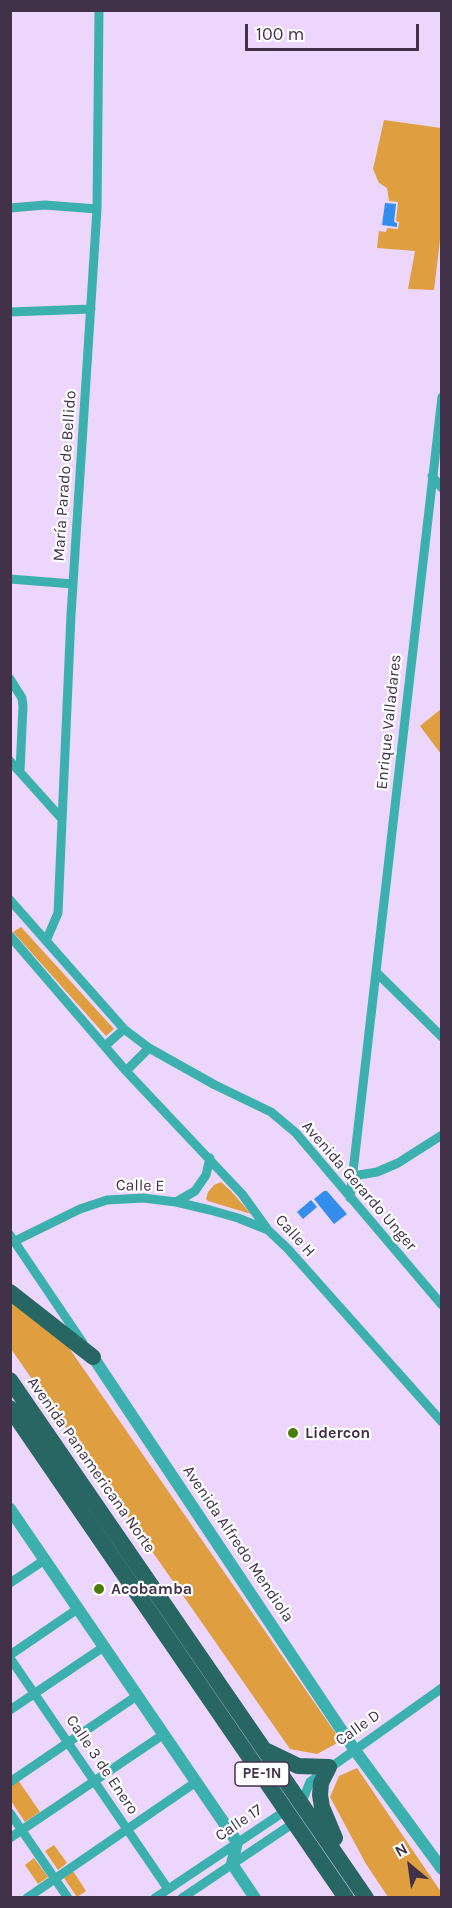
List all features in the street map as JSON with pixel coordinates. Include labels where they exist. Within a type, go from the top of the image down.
[{"type":"highway","points":[[10,1292],[93,1358]]},
{"type":"highway","name":"Avenida Panamericana Norte","points":[[10,1380],[366,1898]]},
{"type":"highway","name":"Avenida Panamericana Norte","points":[[10,1408],[346,1898]]},
{"type":"highway","points":[[265,1750],[298,1766],[329,1767]]},
{"type":"highway","points":[[329,1767],[321,1783],[320,1795],[344,1864]]},
{"type":"street","name":"María Parado de Bellido","points":[[46,941],[58,913],[73,584],[97,209],[99,10]]},
{"type":"street","points":[[10,208],[45,206],[97,209]]},
{"type":"street","points":[[10,312],[91,309]]},
{"type":"street","name":"Enrique Valladares","points":[[350,1198],[441,397]]},
{"type":"street","points":[[432,476],[441,488]]},
{"type":"street","points":[[10,579],[73,584]]},
{"type":"street","points":[[10,680],[22,698],[23,706],[20,771]]},
{"type":"street","points":[[10,761],[63,819]]},
{"type":"street","name":"Avenida Gerardo Unger","points":[[10,900],[14,911],[46,941],[124,1029],[149,1048],[215,1085],[271,1112],[296,1133],[441,1305]]},
{"type":"street","points":[[10,936],[126,1071],[149,1048]]},
{"type":"street","points":[[376,972],[441,1037]]},
{"type":"street","points":[[105,1046],[124,1029]]},
{"type":"street","name":"Calle H","points":[[126,1071],[210,1158],[242,1194],[268,1230],[288,1249],[441,1422]]},
{"type":"street","points":[[353,1176],[377,1172],[398,1163],[441,1135]]},
{"type":"street","points":[[176,1202],[195,1191],[206,1175],[210,1158]]},
{"type":"street","name":"Calle E","points":[[13,1238],[107,1200],[142,1198],[176,1202],[238,1218],[268,1230]]},
{"type":"street","name":"Avenida Alfredo Mendiola","points":[[13,1238],[354,1749],[441,1869]]},
{"type":"street","points":[[13,1517],[46,1559],[237,1842],[232,1864],[255,1898]]},
{"type":"street","points":[[10,1583],[46,1559]]},
{"type":"street","points":[[10,1657],[79,1608]]},
{"type":"street","points":[[10,1710],[105,1646]]},
{"type":"street","name":"Calle 3 de Enero","points":[[10,1657],[168,1889]]},
{"type":"street","name":"Calle D","points":[[302,1803],[310,1782],[441,1688]]},
{"type":"street","points":[[10,1782],[138,1695]]},
{"type":"street","points":[[10,1838],[164,1734]]},
{"type":"street","points":[[27,1898],[196,1782]]},
{"type":"street","points":[[290,1816],[302,1803]]},
{"type":"street","name":"Calle 17","points":[[182,1898],[232,1864],[290,1816],[302,1803]]},
{"type":"street","points":[[10,1813],[68,1898]]},
{"type":"street","name":"Calle 17","points":[[155,1898],[237,1842],[290,1816]]},
{"type":"shaded area","points":[[384,120],[441,128],[442,223],[434,290],[408,289],[415,251],[377,248],[379,231],[386,232],[387,228],[398,229],[399,222],[396,221],[398,202],[389,201],[387,188],[379,183],[373,169]]},
{"type":"shaded area","points":[[441,709],[441,754],[420,726]]},
{"type":"shaded area","points":[[21,927],[114,1029],[106,1036],[13,932]]},
{"type":"shaded area","points":[[221,1182],[251,1214],[206,1199],[214,1185]]},
{"type":"shaded area","points":[[10,1301],[58,1332],[341,1741],[317,1754],[290,1749],[11,1349]]},
{"type":"shaded area","points":[[357,1768],[441,1892],[441,1897],[388,1897],[366,1864],[330,1797],[339,1776]]},
{"type":"shaded area","points":[[18,1780],[40,1812],[25,1822],[11,1801],[10,1785]]},
{"type":"shaded area","points":[[54,1845],[67,1863],[58,1870],[45,1851]]},
{"type":"shaded area","points":[[34,1858],[48,1877],[38,1884],[25,1865]]},
{"type":"shaded area","points":[[73,1871],[86,1891],[77,1897],[64,1878]]},
{"type":"water","points":[[385,203],[396,204],[394,222],[397,223],[397,227],[382,225]]},
{"type":"water","points":[[327,1191],[347,1214],[334,1224],[314,1199]]},
{"type":"water","points":[[311,1200],[317,1207],[303,1219],[297,1212]]},
{"type":"place","name":"Lidercon","points":[[293,1433]]},
{"type":"place","name":"Acobamba","points":[[99,1589]]}]
